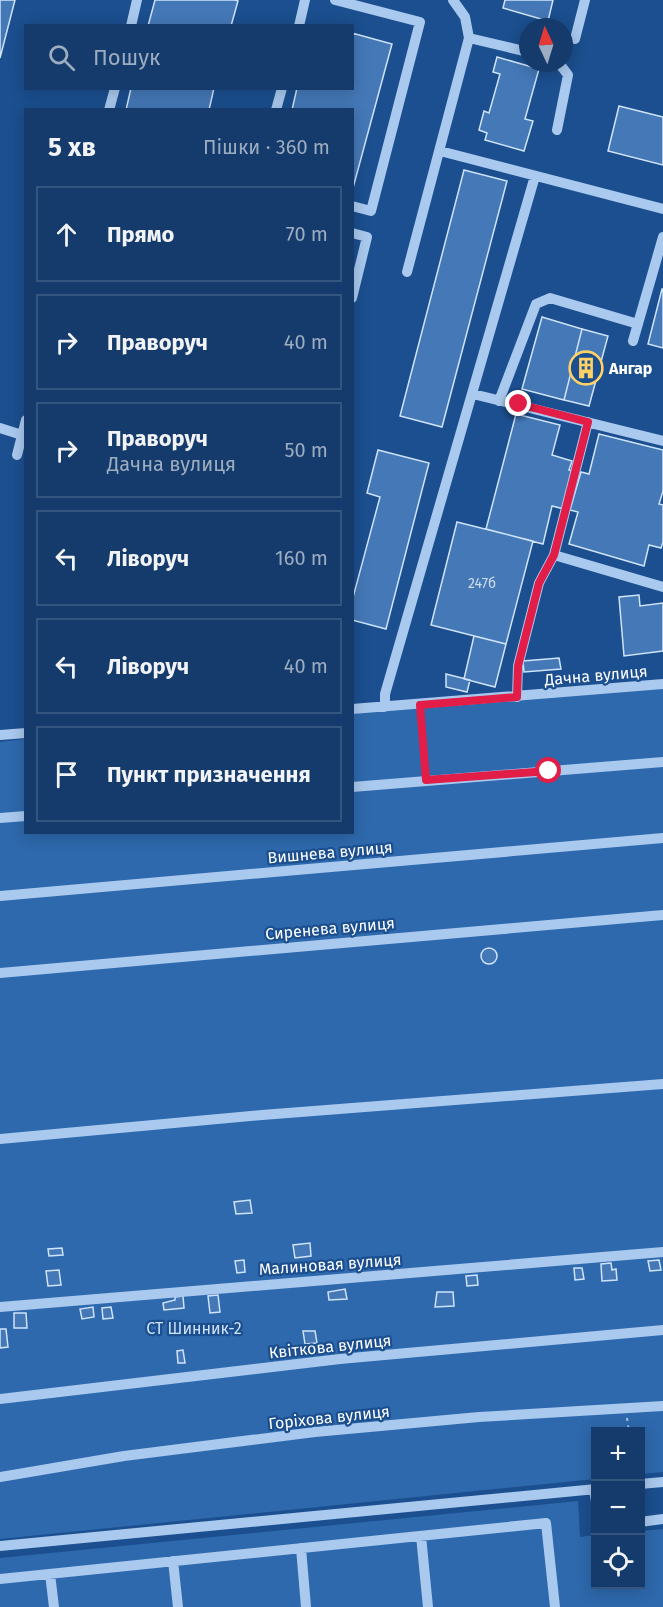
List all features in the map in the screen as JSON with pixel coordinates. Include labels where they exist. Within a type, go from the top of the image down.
[{"type":"street","points":[[131,24],[137,0]]},
{"type":"street","points":[[299,24],[305,0]]},
{"type":"street","points":[[335,0],[420,22],[371,211],[354,207]]},
{"type":"street","points":[[407,272],[469,38],[465,17],[453,0]]},
{"type":"street","points":[[575,39],[585,0]]},
{"type":"street","points":[[469,38],[519,50]]},
{"type":"street","points":[[557,130],[568,75],[566,72]]},
{"type":"street","points":[[109,108],[114,90]]},
{"type":"street","points":[[277,108],[281,90]]},
{"type":"street","points":[[440,151],[663,209]]},
{"type":"street","points":[[385,707],[385,694],[535,176]]},
{"type":"street","points":[[354,234],[368,237],[354,290]]},
{"type":"street","points":[[633,340],[663,237]]},
{"type":"street","points":[[499,401],[536,304],[550,298],[638,324]]},
{"type":"street","points":[[473,394],[663,441]]},
{"type":"street","points":[[517,697],[518,666],[539,583],[554,555],[588,422]]},
{"type":"street","points":[[0,428],[22,435]]},
{"type":"street","points":[[17,455],[24,428]]},
{"type":"street","points":[[554,555],[663,587]]},
{"type":"street","name":"Дачна вулиця","points":[[354,709],[663,684]]},
{"type":"street","points":[[0,735],[24,733]]},
{"type":"street","points":[[354,787],[663,762]]},
{"type":"street","points":[[0,818],[24,816]]},
{"type":"street","name":"Вишнева вулиця","points":[[0,896],[663,838]]},
{"type":"street","name":"Сиренева вулиця","points":[[0,973],[663,915]]},
{"type":"street","points":[[0,1139],[262,1115],[663,1084]]},
{"type":"street","name":"Малиновая вулиця","points":[[0,1307],[663,1252]]},
{"type":"street","name":"Квіткова вулиця","points":[[0,1398],[340,1359],[663,1329]]},
{"type":"street","name":"Горіхова вулиця","points":[[0,1477],[124,1455],[315,1432],[479,1417],[663,1406]]},
{"type":"street","points":[[645,1484],[663,1482]]},
{"type":"street","points":[[0,1546],[591,1489]]},
{"type":"street","points":[[645,1521],[663,1519]]},
{"type":"street","points":[[0,1579],[546,1523],[555,1607]]},
{"type":"street","points":[[421,1536],[428,1607]]},
{"type":"street","points":[[301,1548],[306,1607]]},
{"type":"street","points":[[173,1561],[178,1607]]},
{"type":"street","points":[[50,1574],[54,1607]]},
{"type":"path","points":[[420,705],[426,780]]},
{"type":"green space","name":"СТ Шинник-2","points":[[663,687],[663,1472],[645,1474],[645,1427],[591,1427],[591,1479],[0,1539],[0,742],[24,739],[24,834],[354,834],[354,713]]},
{"type":"green space","points":[[578,1501],[580,1537],[591,1536],[591,1589],[645,1589],[645,1531],[663,1529],[663,1607],[0,1607],[0,1558]]},
{"type":"building","points":[[0,0],[15,0],[0,58]]},
{"type":"building","points":[[155,0],[238,1],[232,24],[149,24]]},
{"type":"building","points":[[505,0],[553,0],[549,18],[538,18],[503,8]]},
{"type":"building","points":[[354,34],[392,44],[354,184],[354,108],[292,108],[297,90],[354,90]]},
{"type":"building","points":[[497,57],[519,63],[519,72],[538,72],[525,119],[533,121],[524,151],[485,140],[487,133],[479,130],[484,111],[489,113],[500,74],[493,72]]},
{"type":"building","points":[[131,90],[214,90],[209,108],[126,108]]},
{"type":"building","points":[[619,106],[663,117],[663,165],[608,151]]},
{"type":"building","points":[[464,170],[507,181],[442,427],[400,416]]},
{"type":"building","points":[[663,289],[663,348],[648,344]]},
{"type":"building","points":[[542,317],[582,329],[564,400],[522,389]]},
{"type":"building","name":"Ангар","points":[[582,329],[608,336],[589,406],[564,400]]},
{"type":"building","points":[[516,414],[560,425],[552,455],[572,461],[569,470],[573,471],[564,509],[552,506],[543,544],[486,529]]},
{"type":"building","points":[[599,434],[663,450],[663,491],[659,504],[663,505],[663,542],[661,548],[649,545],[644,566],[569,544],[578,512],[570,510],[581,472],[589,474]]},
{"type":"building","points":[[378,450],[429,463],[386,629],[354,621],[354,594],[380,497],[367,493]]},
{"type":"building","points":[[457,522],[533,541],[506,644],[431,625]]},
{"type":"building","points":[[639,595],[640,606],[663,603],[663,651],[624,656],[619,597]]},
{"type":"building","points":[[474,636],[506,644],[495,687],[464,679]]},
{"type":"building","points":[[559,658],[561,669],[524,672],[523,661]]},
{"type":"building","points":[[446,674],[470,680],[467,692],[446,687]]},
{"type":"building","points":[[486,948],[492,948],[497,956],[495,962],[486,964],[481,959],[481,953]]},
{"type":"building","points":[[250,1200],[252,1213],[236,1214],[234,1202]]},
{"type":"building","points":[[310,1243],[311,1256],[295,1258],[293,1245]]},
{"type":"building","points":[[62,1248],[63,1255],[49,1256],[48,1249]]},
{"type":"building","points":[[244,1260],[245,1272],[237,1273],[235,1261]]},
{"type":"building","points":[[659,1260],[661,1270],[650,1271],[648,1261]]},
{"type":"building","points":[[611,1263],[612,1270],[616,1269],[617,1280],[602,1281],[601,1264]]},
{"type":"building","points":[[574,1268],[582,1268],[584,1279],[575,1280]]},
{"type":"building","points":[[59,1270],[61,1285],[48,1286],[46,1271]]},
{"type":"building","points":[[477,1275],[478,1285],[467,1286],[466,1276]]},
{"type":"building","points":[[345,1289],[347,1299],[329,1300],[328,1292]]},
{"type":"building","points":[[437,1292],[453,1292],[454,1306],[435,1307]]},
{"type":"building","points":[[218,1295],[220,1312],[210,1313],[208,1296]]},
{"type":"building","points":[[183,1296],[184,1308],[164,1310],[163,1303]]},
{"type":"building","points":[[93,1307],[94,1317],[82,1319],[80,1309]]},
{"type":"building","points":[[111,1307],[113,1318],[103,1319],[102,1308]]},
{"type":"building","points":[[14,1313],[26,1313],[27,1328],[14,1328]]},
{"type":"building","points":[[0,1329],[6,1329],[8,1347],[0,1348]]},
{"type":"building","points":[[303,1331],[315,1331],[317,1343],[305,1344]]},
{"type":"building","points":[[183,1350],[185,1363],[178,1363],[177,1351]]},
{"type":"place","name":"Ангар","points":[[586,368]]},
{"type":"route","points":[[519,404],[588,422],[554,555],[539,583],[518,666],[517,697],[420,705],[426,780],[549,771]]}]
